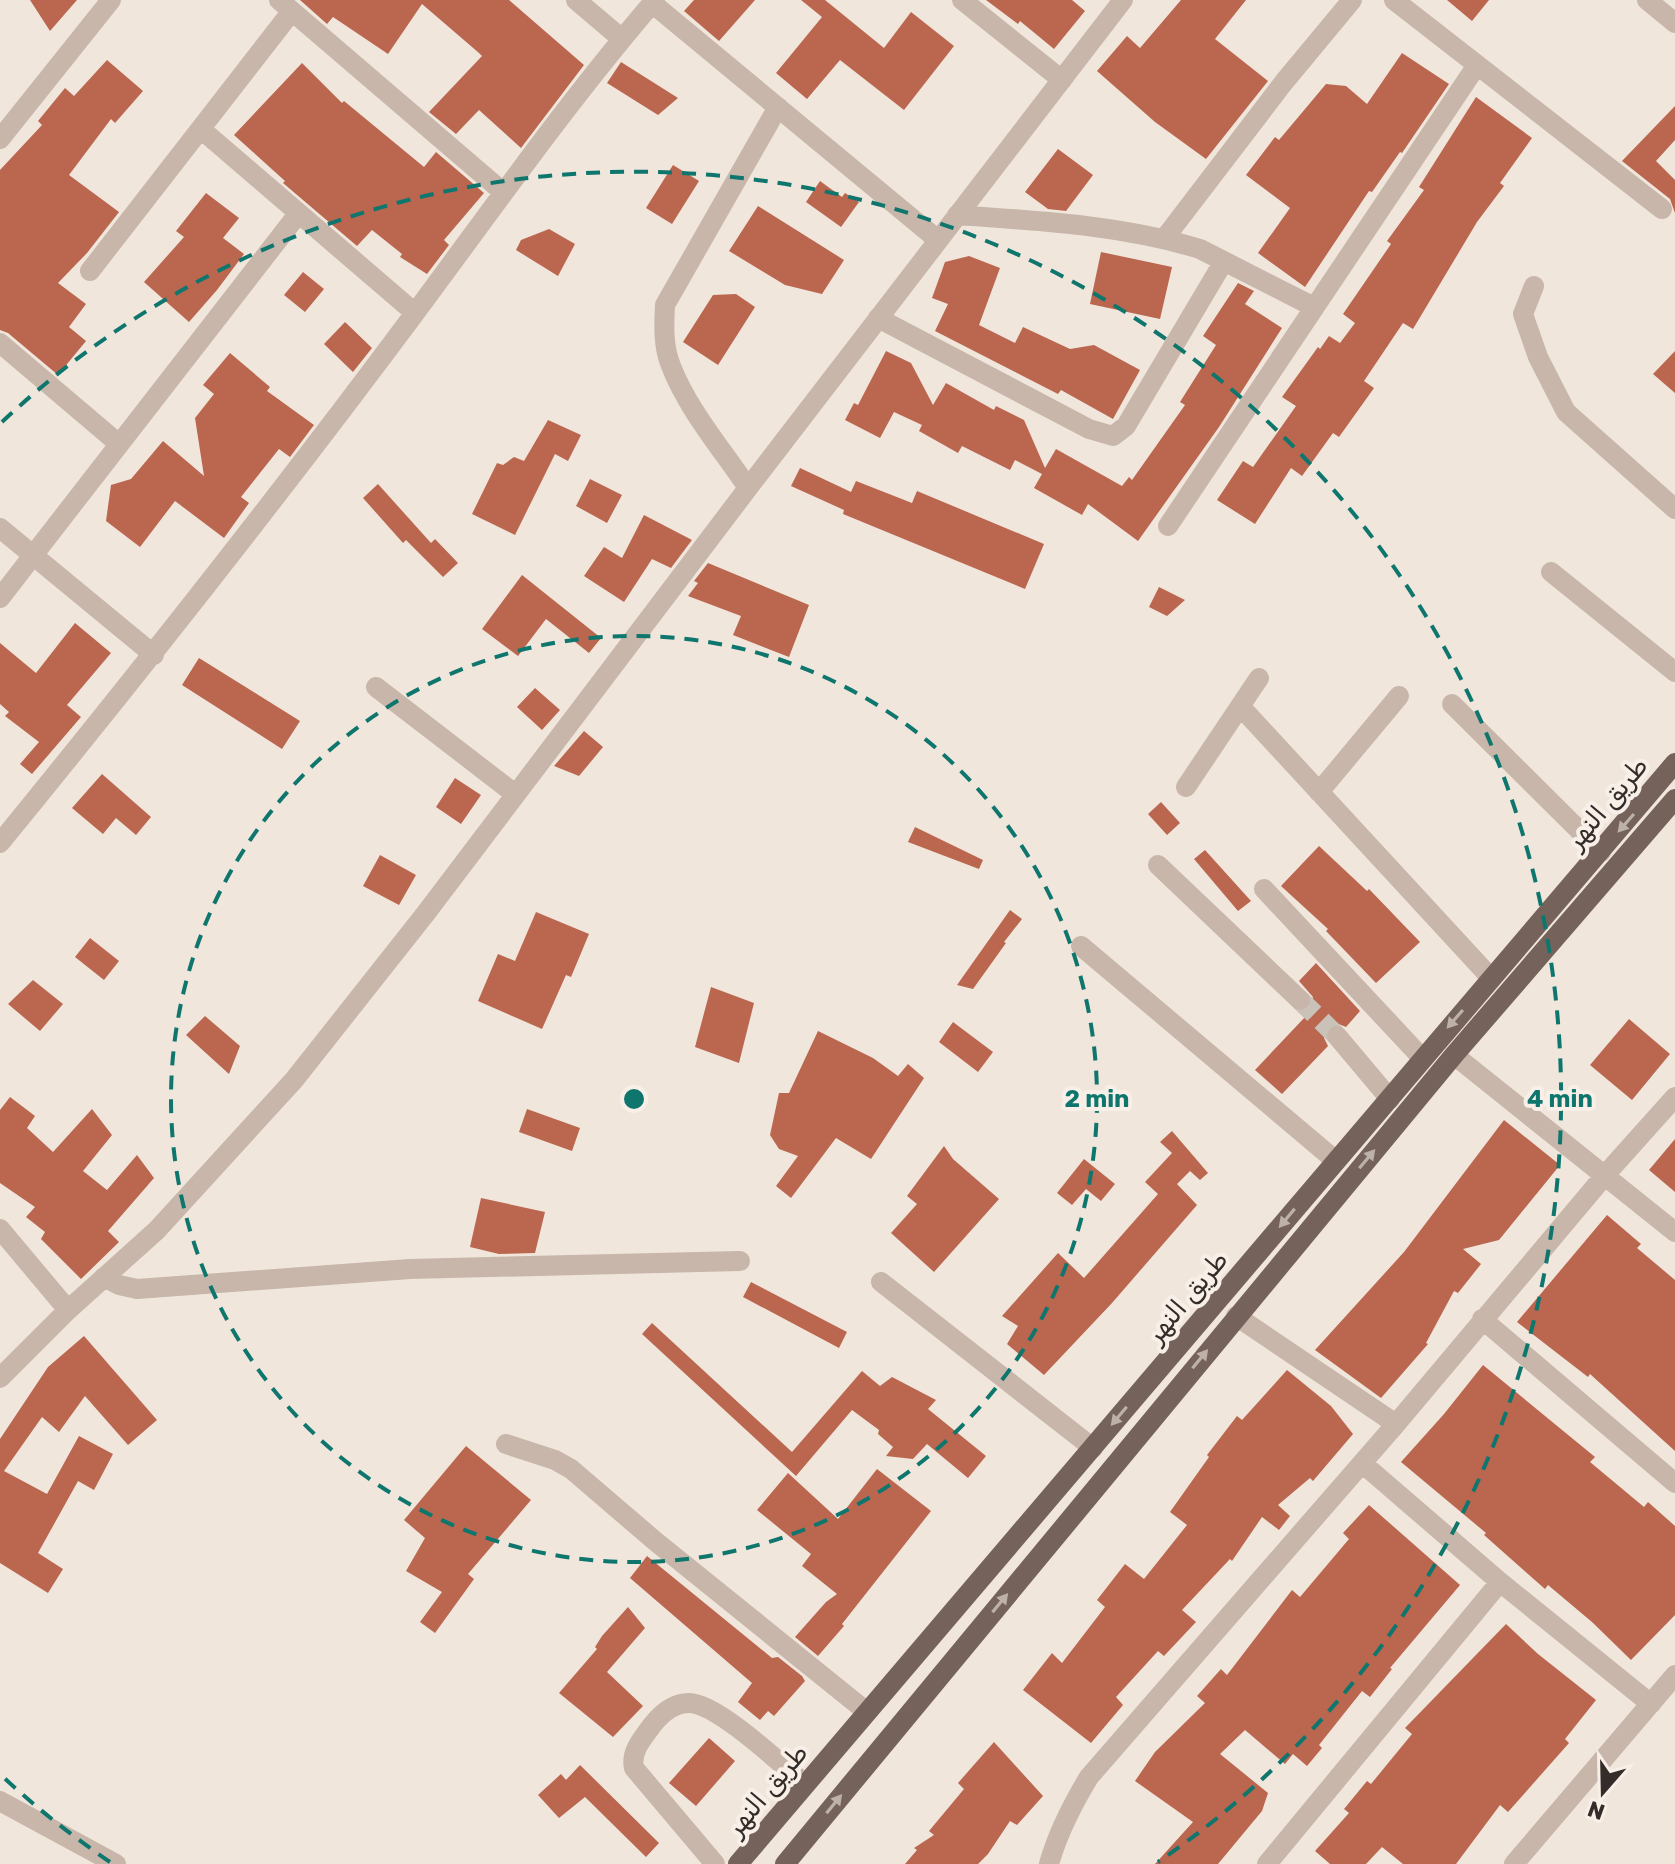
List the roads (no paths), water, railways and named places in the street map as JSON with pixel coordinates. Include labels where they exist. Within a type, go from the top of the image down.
[{"type":"main road","name":"طريق النهر","points":[[738,1864],[1675,763]]},
{"type":"main road","name":"طريق النهر","points":[[785,1864],[1454,1055],[1675,799]]},
{"type":"street","points":[[0,139],[111,0]]},
{"type":"street","points":[[576,0],[622,39]]},
{"type":"street","points":[[962,0],[1062,80]]},
{"type":"street","points":[[1164,239],[1284,82],[1352,0]]},
{"type":"street","points":[[1394,0],[1662,209]]},
{"type":"street","points":[[1647,0],[1675,23]]},
{"type":"street","points":[[0,1378],[68,1310],[157,1230],[294,1080],[1121,1]]},
{"type":"street","points":[[0,843],[154,655],[415,313],[503,192],[653,2],[938,240]]},
{"type":"street","points":[[90,271],[202,130],[286,6],[503,192]]},
{"type":"street","points":[[1168,526],[1477,65]]},
{"type":"street","points":[[748,488],[684,392],[670,364],[664,333],[665,305],[778,107]]},
{"type":"street","points":[[202,130],[415,313]]},
{"type":"street","points":[[0,598],[298,214]]},
{"type":"street","points":[[957,215],[1076,224],[1164,239],[1200,249],[1314,307]]},
{"type":"street","points":[[878,318],[1089,429],[1113,436],[1126,426],[1224,261]]},
{"type":"street","points":[[1534,286],[1523,314],[1538,357],[1566,412],[1675,509]]},
{"type":"street","points":[[0,343],[119,444]]},
{"type":"street","points":[[0,528],[154,655]]},
{"type":"street","points":[[1551,572],[1675,672]]},
{"type":"street","points":[[1186,787],[1259,678]]},
{"type":"street","points":[[376,687],[515,794]]},
{"type":"street","points":[[1319,792],[1399,696]]},
{"type":"street","points":[[1452,704],[1601,852]]},
{"type":"street","points":[[1240,706],[1491,978]]},
{"type":"street","points":[[1158,865],[1300,1000]]},
{"type":"street","points":[[1264,889],[1422,1058]]},
{"type":"street","points":[[1081,946],[1336,1161]]},
{"type":"street","points":[[1337,1036],[1390,1099]]},
{"type":"street","points":[[1454,1055],[1675,1232]]},
{"type":"street","points":[[1049,1864],[1056,1840],[1089,1777],[1675,1097]]},
{"type":"street","points":[[0,1229],[68,1310]]},
{"type":"street","points":[[104,1277],[137,1289],[410,1269],[740,1261]]},
{"type":"street","points":[[881,1282],[1093,1448]]},
{"type":"street","points":[[1236,1316],[1396,1424]]},
{"type":"street","points":[[1482,1319],[1675,1483]]},
{"type":"street","points":[[506,1444],[555,1460],[571,1469],[867,1712]]},
{"type":"street","points":[[1362,1463],[1500,1582],[1651,1704]]},
{"type":"street","points":[[1267,1864],[1500,1582]]},
{"type":"street","points":[[1514,1864],[1675,1675]]},
{"type":"street","points":[[715,1864],[632,1764],[637,1747],[665,1712],[678,1704],[705,1706],[805,1784]]},
{"type":"street","points":[[0,1801],[116,1864]]},
{"type":"tunnel","points":[[1300,1000],[1337,1036]]}]
